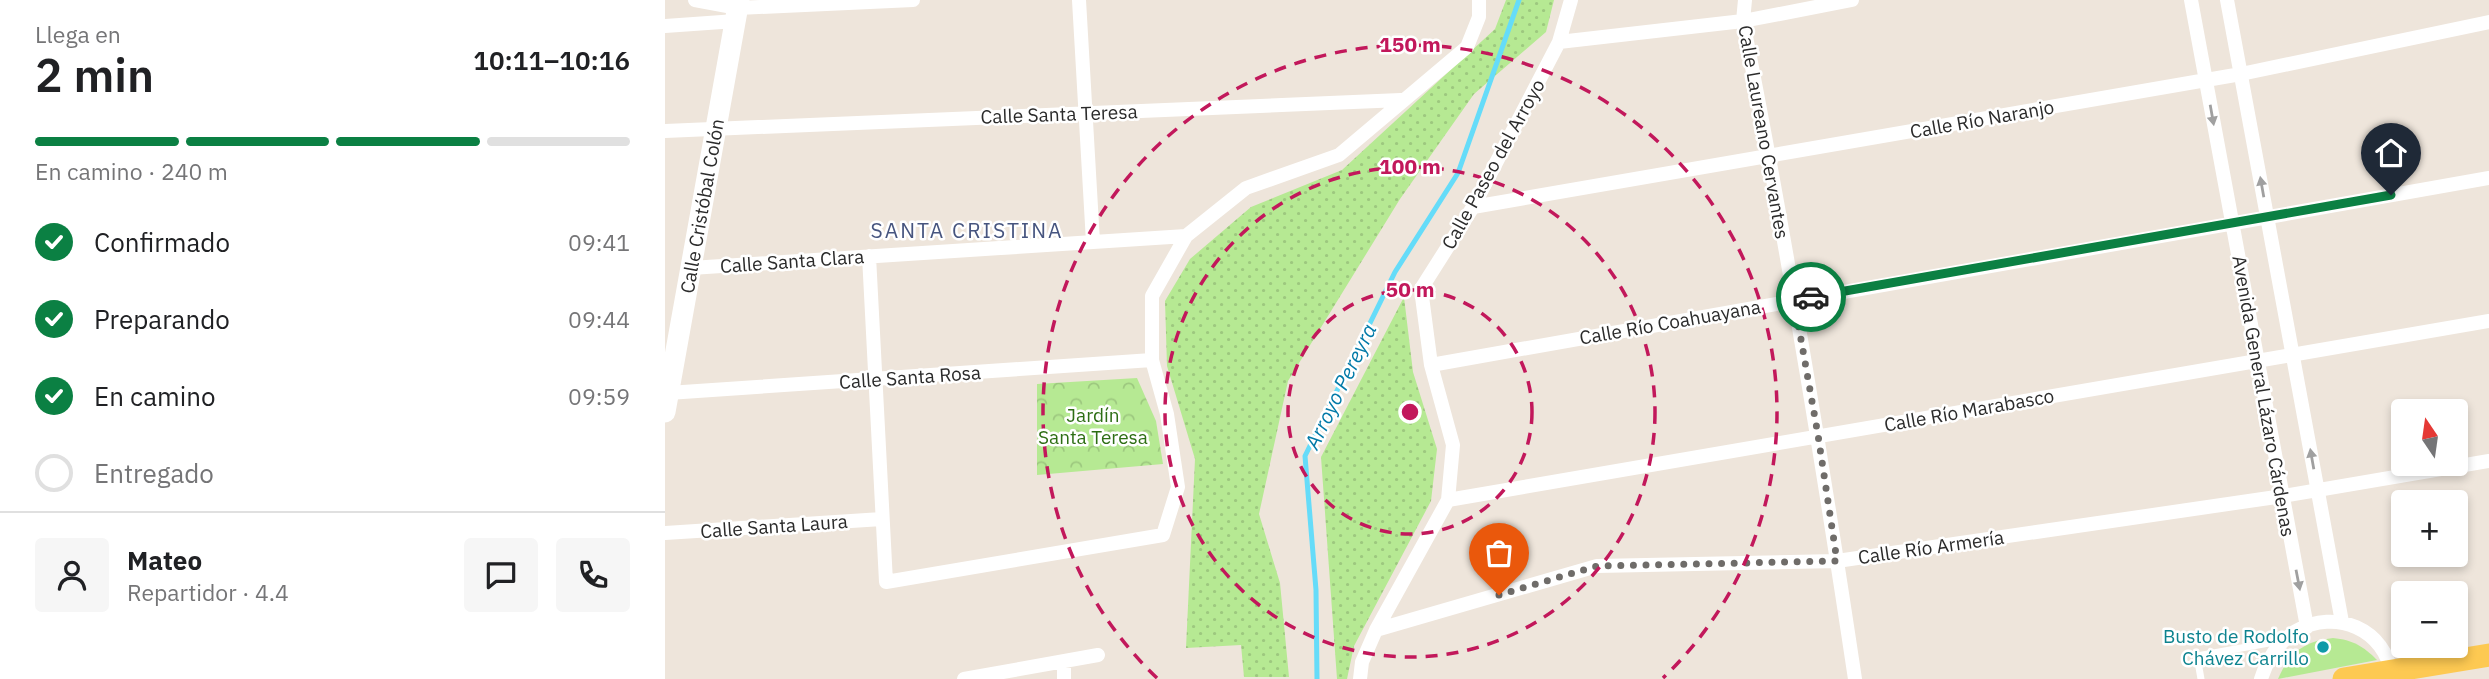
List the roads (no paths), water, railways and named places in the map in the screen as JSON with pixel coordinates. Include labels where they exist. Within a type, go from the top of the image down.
[{"type":"main road","points":[[2344,679],[2392,675],[2489,655]]},
{"type":"street","points":[[695,0],[738,10]]},
{"type":"street","points":[[665,26],[738,10],[913,0]]},
{"type":"street","points":[[1079,0],[1093,242]]},
{"type":"street","points":[[869,256],[886,582],[1163,535],[1178,487],[1167,414],[1152,360],[1152,296],[1186,236],[1246,188],[1339,155],[1467,47],[1479,17],[1479,0]]},
{"type":"street","name":"Calle Paseo del Arroyo","points":[[1360,679],[1362,662],[1376,630],[1448,500],[1453,445],[1431,365],[1421,289],[1473,207],[1559,42],[1571,0]]},
{"type":"street","name":"Calle Laureano Cervantes","points":[[1745,0],[1743,21],[1770,156],[1818,435],[1855,679]]},
{"type":"street","points":[[1559,42],[1743,21],[1852,0]]},
{"type":"street","name":"Avenida General Lázaro Cárdenas","points":[[2191,0],[2307,627]]},
{"type":"street","name":"Avenida General Lázaro Cárdenas","points":[[2227,0],[2342,622]]},
{"type":"street","name":"Calle Cristóbal Colón","points":[[667,403],[738,10]]},
{"type":"street","name":"Calle Río Naranjo","points":[[1473,207],[2241,74],[2489,22]]},
{"type":"street","name":"Calle Santa Teresa","points":[[665,131],[1401,100]]},
{"type":"street","name":"Calle Río Coahuayana","points":[[1431,365],[2489,178]]},
{"type":"street","name":"Calle Santa Clara","points":[[691,268],[1186,236]]},
{"type":"street","name":"Calle Río Marabasco","points":[[1448,500],[2489,321]]},
{"type":"street","name":"Calle Santa Rosa","points":[[667,403],[875,379],[1152,360]]},
{"type":"street","name":"Calle Río Armería","points":[[1376,630],[1597,566],[1837,561],[2318,491],[2489,461]]},
{"type":"street","name":"Calle Santa Laura","points":[[665,533],[883,519]]},
{"type":"street","points":[[2261,679],[2265,666],[2278,646],[2296,631],[2319,623],[2342,622],[2363,630],[2381,645],[2392,675]]},
{"type":"street","points":[[964,679],[1098,655]]},
{"type":"street","points":[[1064,661],[1064,679]]},
{"type":"lane","points":[[2201,679],[2197,656],[2285,640]]},
{"type":"waterway","name":"Arroyo Pereyra","points":[[1317,679],[1316,590],[1305,456],[1395,272],[1458,173],[1519,0]]},
{"type":"place","name":"Busto de Rodolfo Chávez Carrillo","points":[[2323,647]]},
{"type":"district","name":"SANTA CRISTINA","points":[[967,230]]},
{"type":"park label","name":"Jardín Santa Teresa","points":[[1093,426]]}]
